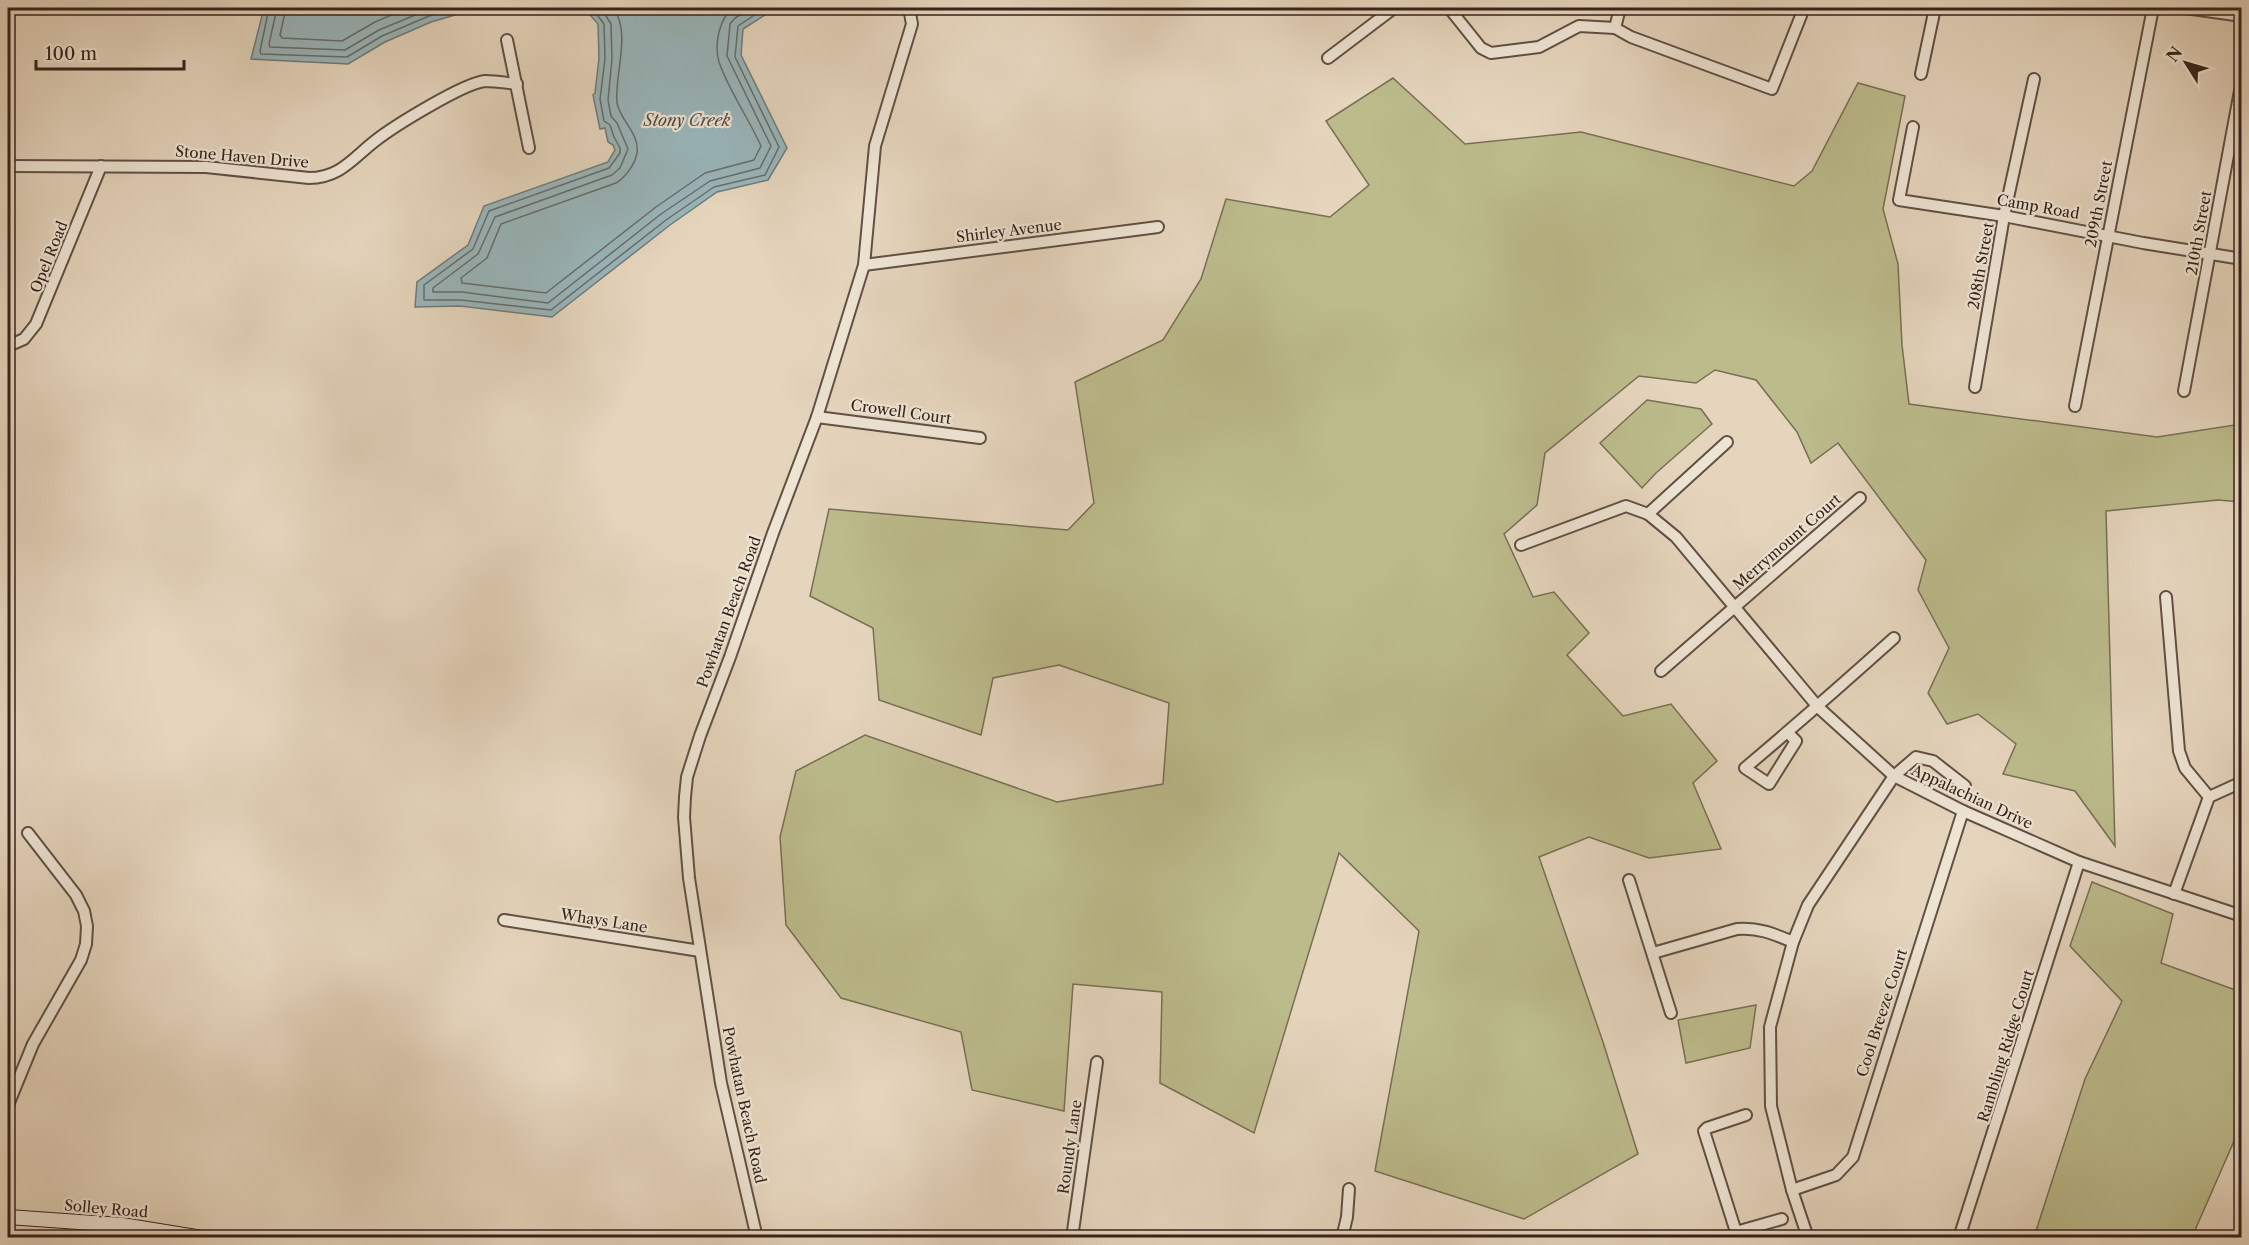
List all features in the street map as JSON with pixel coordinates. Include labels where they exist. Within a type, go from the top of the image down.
[{"type":"main road","name":"Solley Road","points":[[8,1216],[122,1225],[202,1238]]},
{"type":"street","name":"Powhatan Beach Road","points":[[757,1238],[721,1083],[700,951],[689,878],[684,817],[687,777],[773,533],[817,417],[864,265],[875,146],[912,24],[909,8]]},
{"type":"street","points":[[1328,58],[1394,8]]},
{"type":"street","points":[[1449,8],[1481,48],[1491,53],[1539,47],[1580,26],[1615,28],[1631,37],[1772,89],[1804,8]]},
{"type":"street","points":[[1615,28],[1620,8]]},
{"type":"street","points":[[1921,74],[1935,8]]},
{"type":"street","name":"209th Street","points":[[2075,406],[2153,8]]},
{"type":"street","points":[[2186,8],[2241,16]]},
{"type":"street","points":[[507,40],[529,148]]},
{"type":"street","name":"208th Street","points":[[1975,387],[2004,216],[2034,79]]},
{"type":"street","name":"210th Street","points":[[2184,391],[2241,80]]},
{"type":"street","name":"Stone Haven Drive","points":[[8,166],[206,166],[309,178],[326,177],[341,170],[382,135],[461,89],[484,81],[517,84]]},
{"type":"street","name":"Camp Road","points":[[1913,127],[1899,200],[2004,216],[2241,259]]},
{"type":"street","name":"Opel Road","points":[[8,345],[24,339],[36,324],[101,166]]},
{"type":"street","name":"Shirley Avenue","points":[[864,265],[1158,227]]},
{"type":"street","name":"Crowell Court","points":[[817,417],[980,438]]},
{"type":"street","points":[[1521,545],[1626,507],[1648,514],[1727,442]]},
{"type":"street","name":"Merrymount Court","points":[[1661,671],[1860,498]]},
{"type":"street","name":"Appalachian Drive","points":[[1648,514],[1676,537],[1818,707],[1894,776],[1963,811],[2079,862],[2241,916]]},
{"type":"street","points":[[2166,597],[2179,751],[2185,768],[2209,797]]},
{"type":"street","points":[[1787,732],[1796,741],[1769,784],[1745,768],[1787,732],[1818,707],[1894,638]]},
{"type":"street","points":[[1808,1238],[1792,1190],[1771,1106],[1770,1027],[1793,942],[1808,905],[1894,776],[1916,757],[1934,761],[1965,786]]},
{"type":"street","points":[[2174,894],[2209,797],[2241,782]]},
{"type":"street","name":"Cool Breeze Court","points":[[1792,1190],[1836,1175],[1853,1157],[1963,811]]},
{"type":"street","points":[[8,1105],[33,1044],[81,960],[86,944],[87,926],[84,911],[76,895],[28,832]]},
{"type":"street","name":"Rambling Ridge Court","points":[[1959,1238],[2079,862]]},
{"type":"street","points":[[1629,880],[1671,1013]]},
{"type":"street","name":"Whays Lane","points":[[504,920],[700,951]]},
{"type":"street","points":[[1653,953],[1750,927],[1760,928],[1793,942]]},
{"type":"street","name":"Roundy Lane","points":[[1072,1238],[1097,1062]]},
{"type":"street","points":[[1746,1115],[1704,1131],[1736,1232],[1782,1219]]},
{"type":"street","points":[[1342,1238],[1347,1217],[1349,1189]]},
{"type":"shaded area","points":[[1393,78],[1465,144],[1581,132],[1794,186],[1812,171],[1858,83],[1905,96],[1883,209],[1898,264],[1902,345],[1909,404],[2157,437],[2241,424],[2241,502],[2218,500],[2106,511],[2115,846],[2075,791],[2003,774],[2016,744],[1978,714],[1947,724],[1928,693],[1949,648],[1918,590],[1926,560],[1838,443],[1811,463],[1797,432],[1756,380],[1715,370],[1696,383],[1639,376],[1545,453],[1537,505],[1504,534],[1533,597],[1554,592],[1589,633],[1567,655],[1623,716],[1671,704],[1717,761],[1693,783],[1721,849],[1649,858],[1589,837],[1539,857],[1603,1042],[1638,1154],[1524,1219],[1375,1171],[1419,931],[1339,853],[1254,1133],[1160,1083],[1162,992],[1073,984],[1064,1111],[972,1090],[961,1032],[841,998],[786,925],[780,837],[796,771],[865,735],[1057,802],[1163,784],[1169,703],[1059,665],[993,678],[981,735],[879,700],[873,628],[810,596],[829,509],[1068,530],[1094,503],[1075,382],[1163,340],[1201,279],[1226,199],[1330,217],[1369,185],[1326,121]]},
{"type":"shaded area","points":[[1647,400],[1701,409],[1712,424],[1642,488],[1600,443]]},
{"type":"shaded area","points":[[2092,882],[2173,914],[2161,963],[2241,992],[2241,1125],[2192,1237],[2034,1237],[2085,1079],[2122,1001],[2070,946]]},
{"type":"shaded area","points":[[1756,1005],[1750,1048],[1686,1063],[1678,1020]]},
{"type":"water","points":[[264,8],[479,8],[431,22],[385,42],[348,64],[251,59]]},
{"type":"water","name":"Stony Creek","points":[[584,8],[776,8],[743,29],[741,55],[787,148],[768,180],[717,192],[670,225],[552,317],[460,306],[415,307],[417,282],[468,245],[484,206],[608,162],[615,150],[608,142],[605,128],[600,129],[593,95],[599,58],[598,24]]}]
